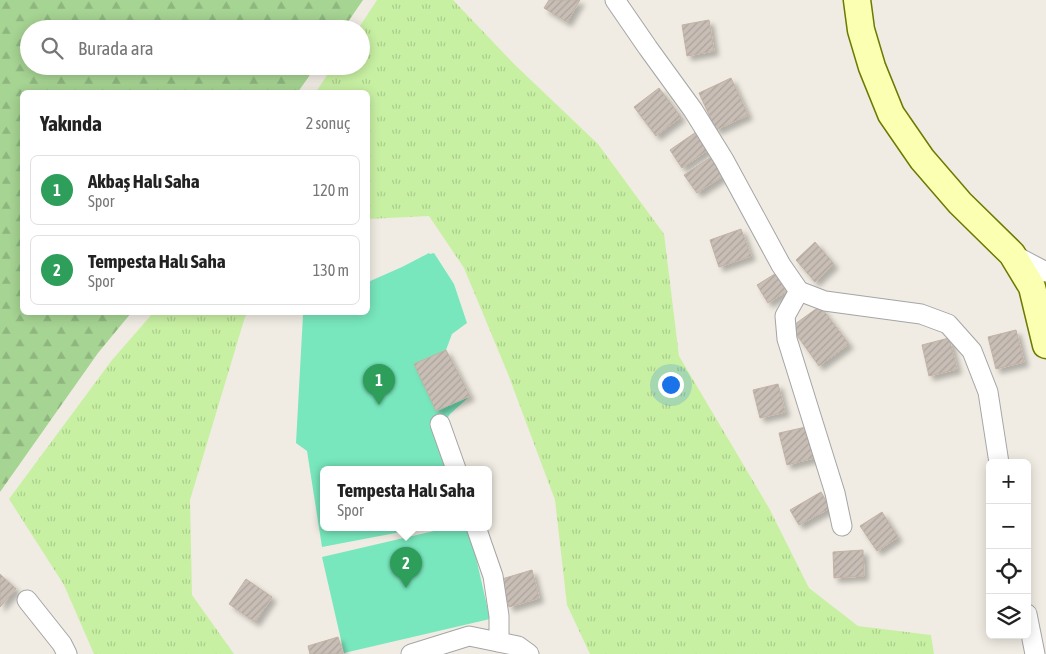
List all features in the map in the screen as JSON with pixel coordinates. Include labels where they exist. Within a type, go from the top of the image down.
[{"type":"street","points":[[615,0],[693,110],[724,160],[781,265],[799,291],[825,301],[921,314],[948,324],[972,351],[988,392],[998,459]]},
{"type":"street","points":[[857,0],[861,30],[872,67],[891,114],[922,159],[960,203],[1012,254],[1032,287],[1046,345]]},
{"type":"street","points":[[1012,254],[1046,272]]},
{"type":"street","points":[[799,291],[785,316],[787,339],[835,493],[842,526]]},
{"type":"street","points":[[440,424],[455,466]]},
{"type":"street","points":[[477,531],[493,576],[499,616],[499,642]]},
{"type":"street","points":[[27,600],[62,644],[67,654]]},
{"type":"street","points":[[1031,634],[1035,654]]},
{"type":"street","points":[[411,654],[470,636],[518,646],[529,654]]},
{"type":"green space","points":[[0,0],[363,0],[349,20],[20,20],[20,75],[310,75],[299,90],[20,90],[20,315],[129,315],[98,353],[0,492]]},
{"type":"green space","points":[[377,0],[453,0],[514,64],[598,144],[664,234],[679,356],[769,508],[809,588],[858,626],[931,635],[934,654],[590,654],[567,605],[555,500],[508,374],[464,268],[429,216],[370,219],[370,90],[317,90],[327,75],[370,75],[370,20],[364,20]]},
{"type":"green space","points":[[429,253],[434,253],[454,284],[467,323],[452,334],[446,350],[470,396],[450,414],[439,431],[449,466],[320,466],[320,531],[406,531],[322,547],[307,451],[296,443],[303,315],[370,315],[370,281]]},
{"type":"green space","points":[[151,315],[247,315],[190,500],[192,595],[234,654],[94,654],[64,585],[9,499],[112,360]]},
{"type":"green space","points":[[434,531],[470,531],[490,619],[344,653],[322,557]]},
{"type":"building","points":[[549,0],[580,0],[567,22],[544,8]]},
{"type":"building","points":[[709,20],[714,51],[687,56],[682,25]]},
{"type":"building","points":[[731,78],[748,115],[716,130],[699,93]]},
{"type":"building","points":[[659,88],[681,117],[656,136],[634,107]]},
{"type":"building","points":[[696,132],[708,150],[682,168],[670,150]]},
{"type":"building","points":[[711,157],[723,176],[697,193],[684,175]]},
{"type":"building","points":[[741,229],[751,256],[719,267],[710,240]]},
{"type":"building","points":[[815,242],[834,264],[815,282],[796,260]]},
{"type":"building","points":[[778,272],[789,290],[768,303],[757,285]]},
{"type":"building","points":[[820,306],[849,344],[819,366],[791,327]]},
{"type":"building","points":[[1016,330],[1024,362],[996,369],[988,337]]},
{"type":"building","points":[[949,338],[957,369],[929,376],[922,345]]},
{"type":"building","points":[[446,350],[470,396],[436,411],[414,364]]},
{"type":"building","points":[[778,384],[785,412],[760,418],[753,390]]},
{"type":"building","points":[[806,427],[814,458],[787,465],[779,433]]},
{"type":"building","points":[[821,492],[830,508],[799,525],[790,510]]},
{"type":"building","points":[[882,512],[898,537],[877,551],[860,526]]},
{"type":"building","points":[[863,550],[864,576],[834,578],[833,552]]},
{"type":"building","points":[[532,570],[539,598],[509,607],[502,579]]},
{"type":"building","points":[[0,574],[16,589],[0,607]]},
{"type":"building","points":[[246,579],[272,597],[255,622],[229,604]]},
{"type":"building","points":[[338,637],[343,654],[310,654],[308,646]]},
{"type":"place","name":"Akbaş Halı Saha","points":[[379,405]]},
{"type":"place","name":"Tempesta Halı Saha","points":[[406,588]]}]
